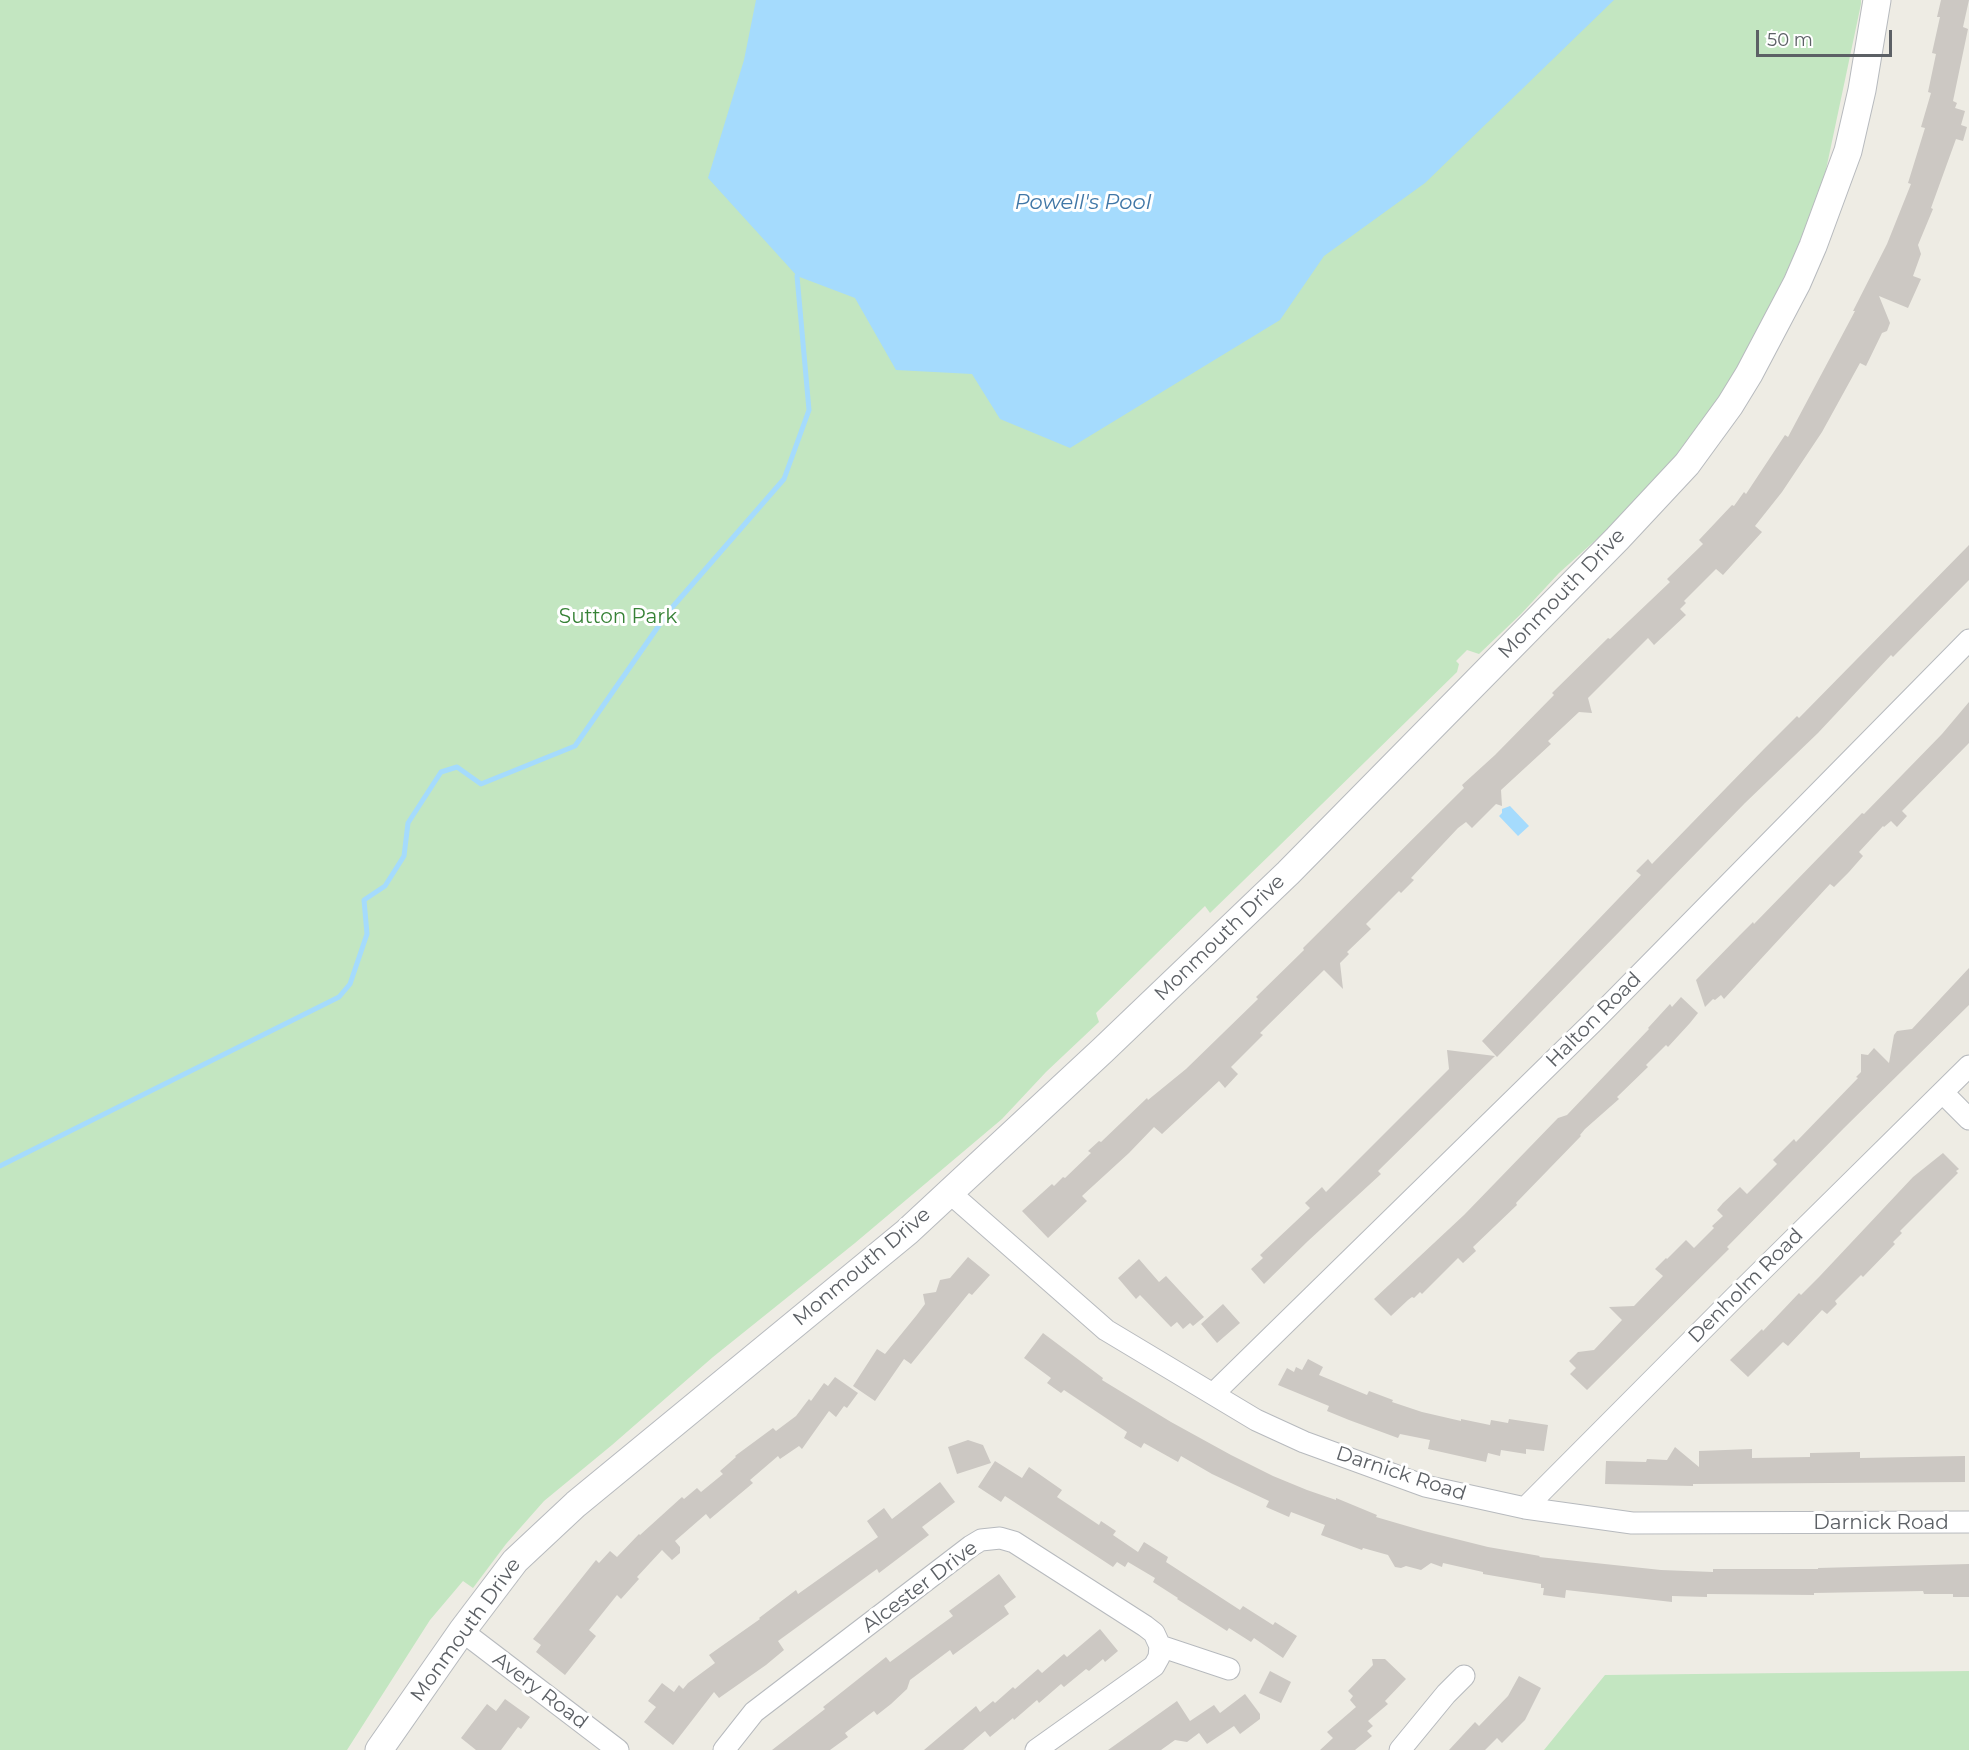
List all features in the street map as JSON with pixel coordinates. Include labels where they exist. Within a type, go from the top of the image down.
[{"type":"street","name":"Monmouth Drive","points":[[380,1750],[462,1632],[515,1561],[576,1504],[907,1232],[1103,1050],[1288,873],[1687,465],[1749,374],[1797,283],[1813,246],[1848,151],[1862,90],[1877,0]]},
{"type":"street","name":"Halton Road","points":[[1213,1394],[1593,1022],[1969,640]]},
{"type":"street","name":"Denholm Road","points":[[1525,1508],[1969,1066]]},
{"type":"street","points":[[1943,1093],[1969,1119]]},
{"type":"street","name":"Darnick Road","points":[[950,1192],[1106,1330],[1256,1420],[1305,1442],[1392,1475],[1455,1493],[1525,1508],[1598,1520],[1656,1525],[1969,1522]]},
{"type":"street","name":"Alcester Drive","points":[[724,1750],[754,1712],[981,1540],[999,1538],[1014,1542],[1145,1626],[1154,1633],[1160,1646]]},
{"type":"street","name":"Avery Road","points":[[462,1632],[618,1750]]},
{"type":"street","points":[[1036,1750],[1154,1666],[1159,1657],[1160,1646],[1229,1669]]},
{"type":"street","points":[[1400,1750],[1440,1688],[1464,1676]]},
{"type":"green space","name":"Sutton Park","points":[[0,0],[1861,0],[1861,4],[1823,184],[1807,229],[1760,328],[1722,394],[1668,466],[1619,519],[1559,573],[1479,654],[1467,650],[1456,661],[1459,664],[1457,672],[1210,913],[1205,906],[1096,1013],[1099,1022],[1046,1072],[1002,1119],[855,1243],[713,1357],[544,1501],[506,1544],[473,1588],[463,1581],[430,1620],[347,1750],[0,1750]]},
{"type":"green space","points":[[1969,1671],[1969,1750],[1544,1750],[1605,1675]]},
{"type":"water","name":"Powell's Pool","points":[[756,0],[1614,0],[1425,183],[1324,256],[1280,320],[1070,448],[1000,419],[972,374],[896,370],[855,298],[797,276],[708,178],[744,60]]},
{"type":"water","points":[[1510,806],[1529,826],[1518,836],[1499,816],[1502,809]]},
{"type":"building","points":[[1941,0],[1969,0],[1963,27],[1968,29],[1953,101],[1957,103],[1955,108],[1965,111],[1961,125],[1967,127],[1963,141],[1956,139],[1931,208],[1933,209],[1918,245],[1921,254],[1913,276],[1921,279],[1908,308],[1879,296],[1890,323],[1887,331],[1882,333],[1866,366],[1860,363],[1822,432],[1782,492],[1755,526],[1762,532],[1723,575],[1716,569],[1684,601],[1686,603],[1680,609],[1686,615],[1654,645],[1648,638],[1588,698],[1592,713],[1579,712],[1548,741],[1551,744],[1501,790],[1502,806],[1496,804],[1472,828],[1466,822],[1458,828],[1411,878],[1414,880],[1401,893],[1399,891],[1366,924],[1371,929],[1347,952],[1349,954],[1340,963],[1343,989],[1324,970],[1260,1033],[1263,1035],[1231,1067],[1238,1074],[1225,1088],[1219,1081],[1162,1134],[1154,1127],[1082,1196],[1087,1201],[1048,1238],[1022,1211],[1052,1184],[1054,1186],[1063,1177],[1065,1178],[1091,1153],[1088,1151],[1099,1141],[1101,1142],[1147,1098],[1148,1100],[1186,1069],[1258,999],[1256,997],[1304,950],[1303,948],[1464,788],[1462,785],[1554,695],[1552,693],[1670,582],[1667,579],[1703,544],[1699,540],[1732,505],[1734,506],[1744,492],[1746,494],[1785,435],[1788,437],[1855,311],[1853,311],[1887,244],[1911,184],[1908,183],[1925,128],[1921,127],[1931,93],[1928,92],[1936,54],[1932,53],[1940,17],[1937,17]]},
{"type":"building","points":[[1969,545],[1969,580],[1893,657],[1891,655],[1818,733],[1745,803],[1497,1057],[1482,1041],[1641,875],[1636,871],[1648,859],[1652,864]]},
{"type":"building","points":[[1969,702],[1969,743],[1902,811],[1907,816],[1897,827],[1891,821],[1883,826],[1859,852],[1863,856],[1849,872],[1834,887],[1830,884],[1724,999],[1721,995],[1705,1007],[1696,980],[1862,813],[1864,814],[1942,734]]},
{"type":"building","points":[[1969,968],[1969,1005],[1844,1128],[1727,1247],[1729,1249],[1587,1390],[1570,1374],[1576,1368],[1569,1361],[1578,1352],[1594,1350],[1622,1320],[1609,1307],[1634,1306],[1663,1276],[1655,1269],[1686,1240],[1694,1248],[1723,1216],[1717,1210],[1723,1203],[1740,1187],[1747,1194],[1777,1164],[1773,1160],[1794,1139],[1796,1142],[1858,1078],[1856,1077],[1861,1072],[1861,1054],[1868,1055],[1874,1048],[1889,1063],[1894,1035],[1897,1031],[1912,1029]]},
{"type":"building","points":[[1681,997],[1698,1013],[1690,1023],[1668,1047],[1666,1045],[1646,1065],[1648,1067],[1617,1097],[1619,1099],[1585,1129],[1581,1136],[1516,1203],[1517,1205],[1473,1247],[1476,1251],[1463,1263],[1458,1258],[1422,1294],[1420,1292],[1414,1298],[1412,1297],[1391,1316],[1374,1299],[1464,1215],[1558,1118],[1567,1115],[1670,1004],[1672,1007]]},
{"type":"building","points":[[1447,1050],[1495,1056],[1378,1171],[1381,1174],[1264,1284],[1251,1269],[1263,1258],[1260,1255],[1310,1208],[1305,1203],[1322,1187],[1326,1192],[1449,1069]]},
{"type":"building","points":[[1943,1153],[1959,1169],[1956,1171],[1958,1173],[1900,1231],[1902,1233],[1893,1242],[1895,1244],[1863,1277],[1861,1275],[1835,1301],[1837,1304],[1827,1314],[1822,1310],[1788,1346],[1783,1342],[1748,1377],[1730,1360],[1762,1329],[1763,1331],[1799,1293],[1801,1295],[1819,1277],[1913,1177]]},
{"type":"building","points":[[968,1257],[990,1275],[972,1295],[969,1293],[911,1364],[904,1359],[875,1401],[853,1386],[877,1349],[885,1354],[916,1316],[925,1304],[923,1294],[936,1292],[940,1280],[950,1278]]},
{"type":"building","points":[[1139,1259],[1159,1282],[1166,1276],[1204,1317],[1193,1326],[1190,1323],[1183,1329],[1177,1322],[1171,1327],[1140,1295],[1136,1299],[1118,1278]]},
{"type":"building","points":[[1223,1304],[1240,1323],[1217,1343],[1201,1324]]},
{"type":"building","points":[[1043,1333],[1103,1378],[1102,1380],[1231,1455],[1307,1490],[1336,1500],[1336,1498],[1377,1515],[1376,1517],[1424,1531],[1539,1557],[1661,1570],[1713,1572],[1713,1569],[1818,1569],[1969,1564],[1969,1597],[1953,1597],[1953,1594],[1924,1594],[1923,1591],[1814,1593],[1814,1595],[1707,1594],[1707,1597],[1672,1596],[1672,1602],[1566,1590],[1565,1598],[1543,1595],[1544,1588],[1541,1588],[1541,1584],[1483,1574],[1483,1572],[1443,1563],[1442,1567],[1431,1563],[1421,1570],[1406,1566],[1395,1567],[1388,1555],[1363,1548],[1362,1550],[1321,1535],[1325,1525],[1291,1512],[1289,1517],[1266,1507],[1269,1501],[1212,1474],[1181,1456],[1178,1462],[1144,1443],[1141,1448],[1124,1438],[1127,1432],[1064,1390],[1061,1393],[1047,1383],[1051,1378],[1024,1358]]},
{"type":"building","points":[[1308,1359],[1323,1367],[1319,1375],[1367,1395],[1369,1391],[1422,1412],[1490,1425],[1491,1420],[1508,1423],[1509,1419],[1548,1425],[1544,1451],[1526,1449],[1526,1454],[1501,1450],[1500,1456],[1488,1453],[1486,1462],[1428,1449],[1430,1440],[1400,1434],[1398,1438],[1349,1420],[1327,1411],[1329,1406],[1278,1385],[1287,1368],[1294,1372],[1296,1367],[1302,1370]]},
{"type":"building","points":[[835,1377],[858,1393],[847,1408],[844,1406],[836,1417],[829,1411],[802,1449],[799,1446],[780,1459],[778,1456],[750,1480],[753,1483],[710,1519],[706,1514],[675,1541],[680,1547],[680,1553],[672,1560],[662,1550],[637,1577],[639,1579],[621,1599],[617,1595],[589,1630],[596,1636],[565,1675],[536,1652],[541,1645],[533,1639],[596,1560],[599,1563],[610,1551],[617,1557],[639,1534],[682,1497],[684,1499],[697,1488],[701,1492],[723,1474],[720,1471],[735,1456],[773,1428],[776,1431],[796,1416],[824,1383],[828,1386]]},
{"type":"building","points":[[968,1440],[983,1445],[991,1463],[957,1474],[948,1447]]},
{"type":"building","points":[[1675,1447],[1699,1467],[1699,1451],[1752,1449],[1752,1458],[1810,1457],[1810,1453],[1860,1452],[1860,1458],[1965,1456],[1965,1482],[1693,1484],[1693,1486],[1605,1484],[1606,1461],[1667,1460]]},
{"type":"building","points":[[995,1461],[1022,1478],[1029,1467],[1062,1490],[1057,1497],[1099,1525],[1101,1521],[1116,1531],[1113,1535],[1138,1552],[1144,1542],[1168,1557],[1166,1562],[1240,1610],[1243,1606],[1273,1625],[1275,1622],[1297,1636],[1283,1658],[1254,1638],[1251,1642],[1229,1628],[1227,1631],[1177,1599],[1153,1582],[1155,1578],[1128,1562],[1125,1567],[1117,1562],[1113,1567],[1005,1496],[1001,1502],[978,1487]]},
{"type":"building","points":[[940,1482],[955,1502],[922,1527],[929,1535],[879,1573],[877,1569],[778,1641],[784,1650],[766,1665],[719,1698],[714,1692],[673,1745],[644,1722],[656,1707],[648,1701],[662,1683],[674,1692],[679,1685],[683,1689],[715,1663],[709,1655],[796,1590],[798,1594],[878,1537],[867,1521],[884,1508],[892,1519]]},
{"type":"building","points":[[999,1574],[1016,1597],[1004,1606],[1009,1614],[953,1655],[950,1650],[910,1680],[907,1689],[891,1704],[877,1715],[874,1711],[845,1733],[848,1737],[830,1750],[772,1750],[886,1657],[890,1662],[953,1616],[949,1611]]},
{"type":"building","points":[[1100,1629],[1118,1651],[1105,1662],[1103,1659],[1089,1671],[1086,1669],[1064,1687],[1061,1684],[1039,1703],[1037,1700],[990,1737],[985,1731],[963,1750],[924,1750],[976,1706],[980,1712],[993,1701],[995,1703],[1038,1669],[1042,1673],[1064,1654],[1067,1657]]},
{"type":"building","points":[[1372,1659],[1385,1659],[1406,1679],[1385,1701],[1388,1704],[1368,1721],[1373,1726],[1367,1731],[1372,1736],[1355,1750],[1320,1750],[1333,1738],[1327,1732],[1356,1707],[1350,1700],[1353,1696],[1348,1691],[1373,1665]]},
{"type":"building","points":[[1270,1671],[1291,1682],[1281,1703],[1259,1693]]},
{"type":"building","points":[[1519,1676],[1541,1688],[1525,1720],[1502,1743],[1497,1738],[1485,1750],[1449,1750],[1475,1722],[1479,1726],[1508,1696]]},
{"type":"building","points":[[1245,1694],[1260,1714],[1260,1719],[1240,1734],[1234,1726],[1207,1744],[1199,1733],[1187,1742],[1175,1740],[1161,1750],[1108,1750],[1177,1701],[1190,1721],[1214,1705],[1220,1713]]},
{"type":"building","points":[[505,1699],[530,1717],[521,1729],[518,1727],[501,1750],[476,1750],[461,1738],[487,1704],[496,1711]]},
{"type":"waterway","points":[[0,1166],[339,997],[350,984],[367,934],[364,900],[385,886],[404,856],[408,823],[441,772],[457,767],[481,784],[575,746],[669,611],[784,479],[809,410],[797,276]]}]
